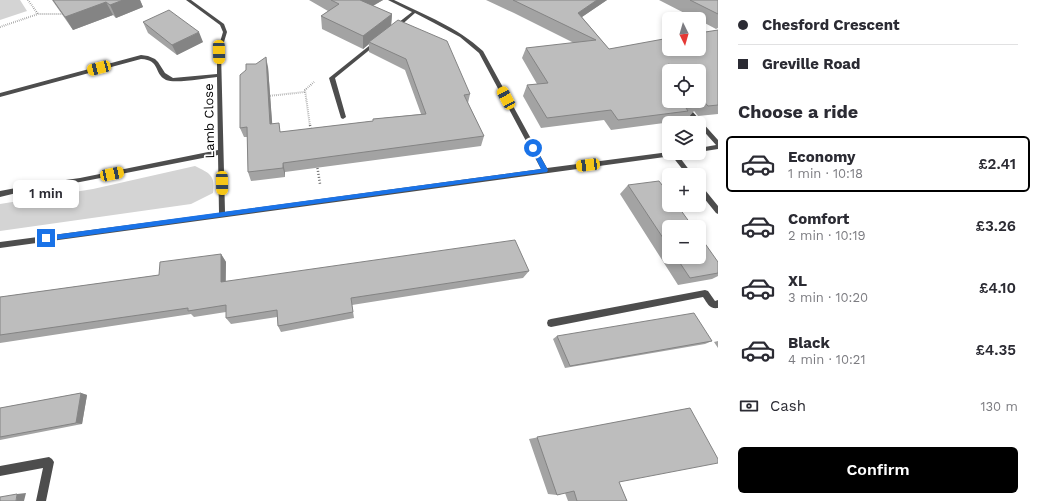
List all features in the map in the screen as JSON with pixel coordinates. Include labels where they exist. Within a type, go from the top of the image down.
[{"type":"street","name":"Lamb Close","points":[[188,0],[224,26],[225,34],[219,52],[222,214]]},
{"type":"street","points":[[390,0],[462,36],[475,45],[481,52],[545,170]]},
{"type":"street","points":[[390,32],[414,12]]},
{"type":"street","points":[[343,117],[332,78],[379,41]]},
{"type":"street","name":"Lamb Close","points":[[0,95],[148,56],[158,62],[166,79],[172,80],[219,75]]},
{"type":"street","points":[[686,108],[718,144]]},
{"type":"street","points":[[706,149],[718,147]]},
{"type":"street","points":[[0,194],[221,152]]},
{"type":"street","points":[[0,245],[545,170],[662,155]]},
{"type":"street","points":[[678,160],[684,168]]},
{"type":"street","points":[[706,196],[718,211]]},
{"type":"street","points":[[551,323],[705,293],[713,305],[718,304]]},
{"type":"street","points":[[0,471],[49,462],[41,501]]},
{"type":"path","points":[[28,0],[38,14]]},
{"type":"path","points":[[0,27],[38,14],[71,14]]},
{"type":"path","points":[[262,97],[305,92]]},
{"type":"shaded area","points":[[0,0],[20,0],[27,11],[0,20]]},
{"type":"shaded area","points":[[195,166],[210,175],[214,187],[213,193],[191,204],[0,231],[0,204],[93,189]]},
{"type":"building","points":[[53,0],[123,0],[110,5],[106,2],[65,17]]},
{"type":"building","points":[[331,0],[360,0],[392,14],[363,36],[321,16],[339,4]]},
{"type":"building","points":[[513,0],[597,0],[578,13],[609,49],[662,39],[662,56],[706,56],[706,32],[718,30],[718,105],[708,106],[706,104],[706,64],[662,64],[662,108],[686,108],[688,111],[618,120],[611,110],[547,118],[527,85],[548,83],[526,48],[596,40]]},
{"type":"building","points":[[690,0],[718,0],[718,14]]},
{"type":"building","points":[[169,10],[199,32],[172,45],[143,22]]},
{"type":"building","points":[[398,20],[447,41],[470,94],[464,95],[484,136],[283,163],[283,168],[248,172],[247,127],[240,128],[240,75],[246,70],[246,64],[256,64],[266,57],[270,124],[279,123],[280,132],[373,121],[373,119],[426,114],[406,59],[369,42]]},
{"type":"building","points":[[659,181],[662,185],[662,212],[682,212],[688,220],[662,220],[662,236],[628,185]]},
{"type":"building","points":[[515,240],[529,271],[351,298],[353,312],[278,326],[277,310],[226,318],[226,305],[188,311],[188,308],[0,335],[0,297],[159,275],[160,262],[221,254],[221,282]]},
{"type":"building","points":[[706,245],[718,262],[718,273],[690,278],[681,264],[706,264]]},
{"type":"building","points":[[694,313],[712,341],[570,366],[557,336]]},
{"type":"building","points":[[81,393],[76,423],[0,437],[0,408]]},
{"type":"building","points":[[690,408],[718,459],[718,463],[619,482],[627,501],[577,501],[574,491],[557,495],[537,437]]},
{"type":"building","points":[[17,494],[16,501],[0,501],[0,497]]},
{"type":"route","points":[[46,238],[545,170],[533,148]]}]
